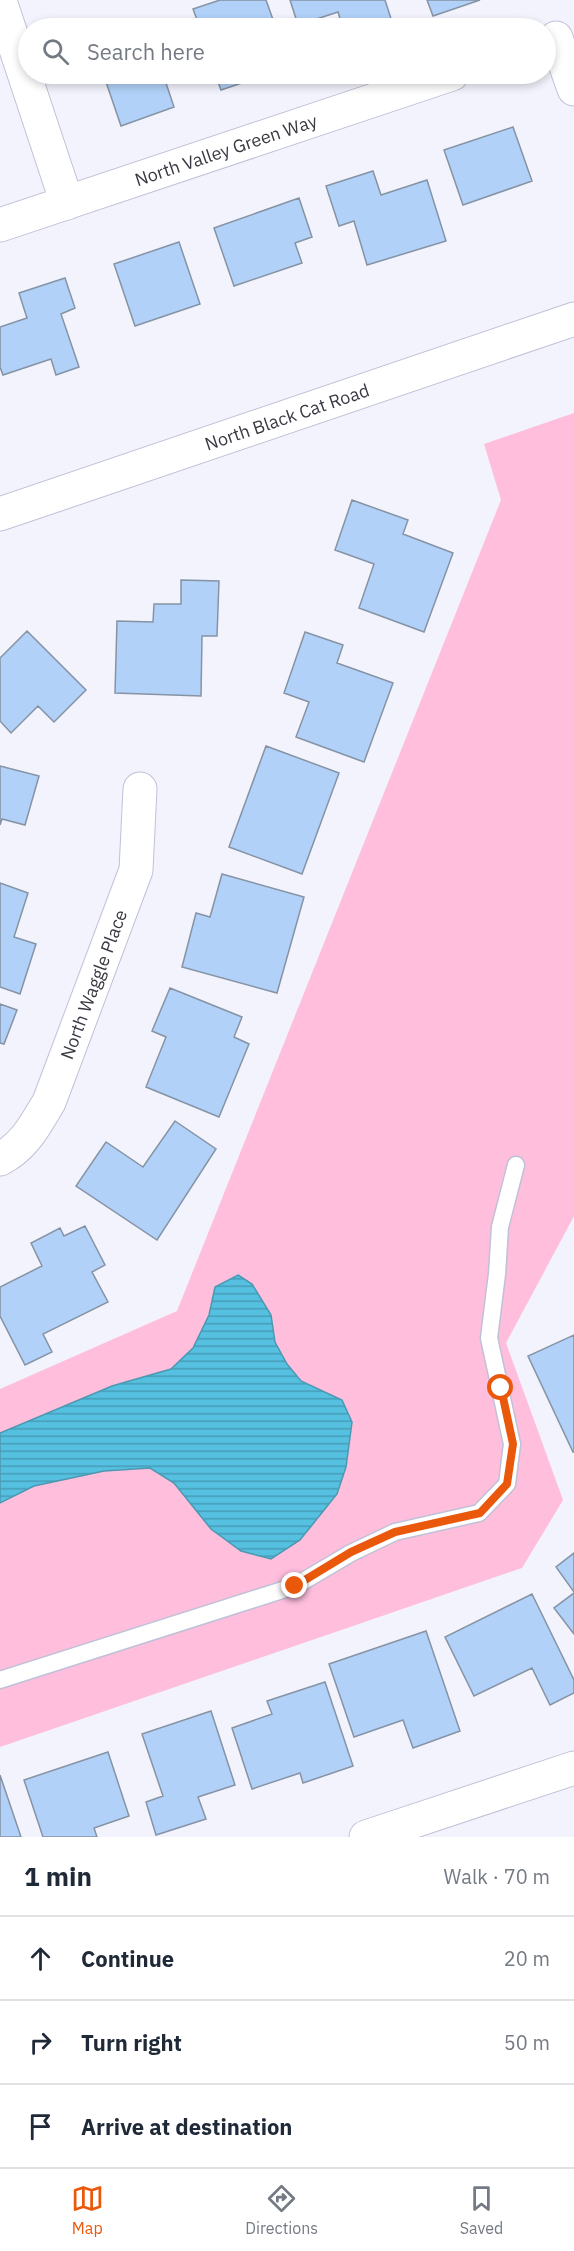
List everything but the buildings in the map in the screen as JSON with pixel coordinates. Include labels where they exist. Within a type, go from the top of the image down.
[{"type":"street","points":[[0,1],[18,55]]},
{"type":"street","points":[[559,38],[574,89]]},
{"type":"street","points":[[28,84],[67,203]]},
{"type":"street","name":"North Valley Green Way","points":[[0,225],[422,84]]},
{"type":"street","name":"North Black Cat Road","points":[[0,514],[574,320]]},
{"type":"street","name":"North Waggle Place","points":[[0,1159],[15,1151],[29,1136],[54,1091],[136,870],[140,789]]},
{"type":"street","points":[[366,1837],[574,1768]]},
{"type":"lane","points":[[0,1680],[295,1586],[351,1552],[395,1532],[480,1513],[507,1484],[513,1444],[489,1338],[500,1227],[516,1166]]},
{"type":"shaded area","points":[[574,413],[574,1216],[506,1343],[563,1500],[522,1568],[0,1747],[0,1389],[177,1311],[501,500],[484,444]]},
{"type":"water","points":[[238,1275],[252,1284],[271,1315],[275,1342],[287,1364],[301,1381],[342,1400],[352,1422],[346,1467],[337,1494],[300,1540],[271,1559],[241,1551],[211,1529],[174,1483],[150,1468],[104,1471],[34,1486],[0,1503],[0,1433],[112,1386],[171,1369],[193,1348],[209,1315],[215,1287]]},
{"type":"route","points":[[295,1586],[351,1552],[395,1532],[480,1513],[507,1484],[513,1444],[501,1388]]}]
